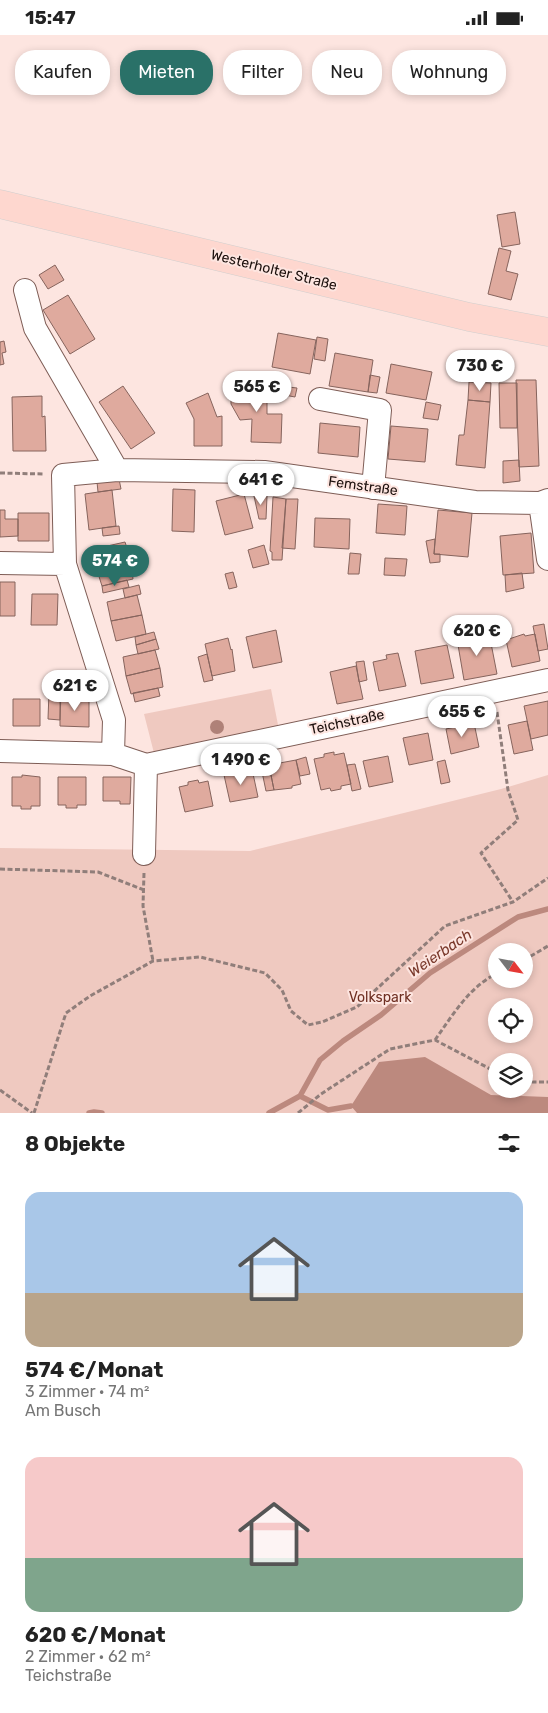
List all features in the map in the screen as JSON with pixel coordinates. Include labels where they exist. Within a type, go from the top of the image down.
[{"type":"main road","name":"Westerholter Straße","points":[[0,204],[469,317],[548,332]]},
{"type":"street","points":[[25,290],[35,328],[117,470]]},
{"type":"street","points":[[320,399],[380,410],[373,488]]},
{"type":"street","name":"Femstraße","points":[[63,475],[117,470],[264,472],[475,502],[544,502]]},
{"type":"street","points":[[63,475],[65,564],[114,719],[113,754]]},
{"type":"street","points":[[544,502],[548,559]]},
{"type":"street","points":[[0,563],[65,564]]},
{"type":"street","name":"Teichstraße","points":[[146,765],[548,680]]},
{"type":"street","points":[[0,751],[113,754],[146,765],[144,855]]},
{"type":"path","points":[[0,473],[63,475]]},
{"type":"path","points":[[494,691],[508,790],[518,820],[481,853],[513,903]]},
{"type":"path","points":[[144,855],[143,906],[153,961]]},
{"type":"path","points":[[0,869],[98,872],[144,890]]},
{"type":"path","points":[[0,1089],[33,1113],[66,1013],[90,996],[153,961],[200,957],[264,973],[282,990],[291,1011],[308,1025],[322,1022],[357,1007],[445,926],[513,903],[548,878]]},
{"type":"path","points":[[533,955],[548,947]]},
{"type":"path","points":[[436,1040],[459,1006],[488,978]]},
{"type":"path","points":[[298,1113],[321,1094],[390,1049],[436,1040],[488,1068]]},
{"type":"path","points":[[533,1083],[548,1082]]},
{"type":"green space","points":[[271,689],[279,730],[155,757],[144,714]]},
{"type":"green space","name":"Volkspark","points":[[548,775],[548,1113],[0,1113],[0,848],[250,851],[501,789]]},
{"type":"shaded area","points":[[425,1057],[488,1093],[488,1098],[548,1097],[548,1113],[357,1113],[351,1106],[379,1062]]},
{"type":"building","points":[[515,212],[520,244],[502,247],[497,215]]},
{"type":"building","points":[[499,248],[511,251],[506,271],[518,274],[511,300],[488,294]]},
{"type":"building","points":[[55,265],[64,280],[48,289],[39,275]]},
{"type":"building","points":[[68,295],[95,339],[70,354],[43,310]]},
{"type":"building","points":[[278,333],[316,340],[310,374],[272,367]]},
{"type":"building","points":[[317,337],[328,339],[325,361],[314,359]]},
{"type":"building","points":[[4,341],[6,352],[2,353],[4,364],[0,365],[0,342]]},
{"type":"building","points":[[335,353],[373,360],[368,392],[329,386]]},
{"type":"building","points":[[391,364],[432,372],[426,400],[386,393]]},
{"type":"building","points":[[370,375],[380,377],[377,393],[368,392]]},
{"type":"building","points":[[516,380],[536,380],[539,466],[519,467]]},
{"type":"building","points":[[259,382],[267,394],[267,414],[282,414],[281,443],[251,442],[252,419],[240,420],[231,404],[231,385],[252,385]]},
{"type":"building","points":[[469,382],[491,383],[490,402],[468,400]]},
{"type":"building","points":[[499,383],[517,383],[517,428],[500,428]]},
{"type":"building","points":[[123,386],[155,433],[131,449],[99,402]]},
{"type":"building","points":[[280,386],[297,388],[295,397],[279,394]]},
{"type":"building","points":[[208,393],[217,417],[222,416],[222,446],[194,446],[194,419],[186,403]]},
{"type":"building","points":[[42,396],[42,417],[45,416],[46,451],[13,451],[12,397]]},
{"type":"building","points":[[468,400],[490,402],[485,468],[456,465],[459,435],[464,435]]},
{"type":"building","points":[[426,402],[441,405],[438,420],[423,418]]},
{"type":"building","points":[[320,423],[360,427],[358,457],[318,453]]},
{"type":"building","points":[[391,426],[428,429],[425,462],[388,459]]},
{"type":"building","points":[[519,460],[520,481],[503,483],[503,461]]},
{"type":"building","points":[[119,479],[121,489],[98,492],[97,482]]},
{"type":"building","points":[[173,489],[195,490],[194,532],[172,531]]},
{"type":"building","points":[[112,490],[116,526],[89,530],[85,494]]},
{"type":"building","points":[[244,494],[253,528],[225,535],[216,501]]},
{"type":"building","points":[[254,496],[267,496],[266,519],[259,519]]},
{"type":"building","points":[[273,497],[286,499],[282,560],[272,560],[272,552],[270,551]]},
{"type":"building","points":[[286,499],[298,499],[295,549],[282,548]]},
{"type":"building","points":[[378,504],[407,506],[405,535],[376,533]]},
{"type":"building","points":[[0,510],[5,510],[5,519],[18,519],[18,536],[0,537]]},
{"type":"building","points":[[438,510],[472,513],[468,557],[434,554]]},
{"type":"building","points":[[18,513],[49,513],[49,541],[18,541]]},
{"type":"building","points":[[315,518],[350,519],[349,549],[314,547]]},
{"type":"building","points":[[119,526],[120,534],[103,536],[102,528]]},
{"type":"building","points":[[531,533],[534,573],[503,575],[500,536]]},
{"type":"building","points":[[435,539],[434,554],[440,554],[440,562],[430,563],[426,541]]},
{"type":"building","points":[[125,542],[131,560],[96,567],[94,549]]},
{"type":"building","points":[[264,545],[269,564],[253,568],[248,550]]},
{"type":"building","points":[[350,553],[361,554],[359,574],[348,574]]},
{"type":"building","points":[[385,558],[407,559],[405,576],[384,575]]},
{"type":"building","points":[[131,560],[133,579],[102,586],[96,567]]},
{"type":"building","points":[[233,572],[237,587],[229,589],[225,574]]},
{"type":"building","points":[[522,573],[524,588],[506,592],[505,575]]},
{"type":"building","points":[[127,580],[129,587],[103,593],[102,586]]},
{"type":"building","points":[[0,582],[15,582],[15,616],[0,616]]},
{"type":"building","points":[[139,585],[141,594],[125,598],[123,589]]},
{"type":"building","points":[[32,594],[58,594],[57,625],[31,625]]},
{"type":"building","points":[[137,595],[142,615],[111,621],[107,602]]},
{"type":"building","points":[[142,615],[146,634],[116,641],[111,621]]},
{"type":"building","points":[[544,624],[548,649],[538,651],[533,626]]},
{"type":"building","points":[[276,630],[282,662],[253,668],[246,637]]},
{"type":"building","points":[[154,632],[156,639],[136,645],[135,637]]},
{"type":"building","points":[[489,633],[497,674],[464,680],[457,639]]},
{"type":"building","points":[[524,634],[525,636],[535,634],[540,661],[512,667],[506,640]]},
{"type":"building","points":[[228,638],[232,649],[235,671],[212,676],[205,644]]},
{"type":"building","points":[[156,639],[159,649],[138,654],[136,645]]},
{"type":"building","points":[[447,645],[454,678],[421,684],[415,651]]},
{"type":"building","points":[[155,650],[160,668],[126,676],[123,657]]},
{"type":"building","points":[[398,653],[406,686],[379,691],[373,662],[387,659],[386,655]]},
{"type":"building","points":[[207,654],[213,680],[204,682],[198,657]]},
{"type":"building","points":[[364,661],[367,680],[359,682],[356,662]]},
{"type":"building","points":[[356,666],[363,699],[337,704],[330,672]]},
{"type":"building","points":[[160,668],[163,687],[131,694],[126,676]]},
{"type":"building","points":[[158,688],[160,696],[135,702],[133,693]]},
{"type":"building","points":[[49,692],[61,692],[60,720],[48,719]]},
{"type":"building","points":[[60,698],[89,698],[89,727],[60,726]]},
{"type":"building","points":[[13,699],[40,699],[40,726],[13,726]]},
{"type":"building","points":[[548,701],[548,735],[531,739],[524,706]]},
{"type":"building","points":[[527,721],[533,750],[514,754],[508,725]]},
{"type":"building","points":[[474,723],[479,747],[451,754],[446,729]]},
{"type":"building","points":[[428,733],[433,760],[409,765],[403,738]]},
{"type":"building","points":[[334,752],[334,755],[344,753],[351,784],[331,791],[330,788],[321,790],[314,759]]},
{"type":"building","points":[[388,756],[393,782],[369,787],[363,761]]},
{"type":"building","points":[[306,757],[310,774],[300,776],[296,760]]},
{"type":"building","points":[[296,760],[301,784],[292,786],[292,788],[274,790],[269,765]]},
{"type":"building","points":[[445,760],[450,782],[441,784],[437,762]]},
{"type":"building","points":[[355,764],[361,789],[352,791],[347,765]]},
{"type":"building","points":[[269,765],[274,790],[266,791],[261,767]]},
{"type":"building","points":[[252,769],[258,797],[230,802],[224,775]]},
{"type":"building","points":[[22,775],[40,777],[40,806],[31,806],[31,809],[21,809],[21,806],[12,806],[12,777],[22,777]]},
{"type":"building","points":[[58,777],[86,777],[86,805],[77,805],[77,808],[66,808],[66,805],[58,805]]},
{"type":"building","points":[[103,777],[131,777],[130,804],[120,804],[120,801],[103,801]]},
{"type":"building","points":[[198,780],[199,783],[208,781],[213,806],[185,812],[179,787],[188,785],[188,782]]},
{"type":"waterway","name":"Weierbach","points":[[269,1113],[300,1096],[320,1060],[343,1041],[381,1015],[430,973],[518,917],[548,909]]},
{"type":"waterway","points":[[300,1096],[328,1110],[351,1106]]},
{"type":"waterway","name":"Weierbach","points":[[89,1113],[102,1113]]}]
